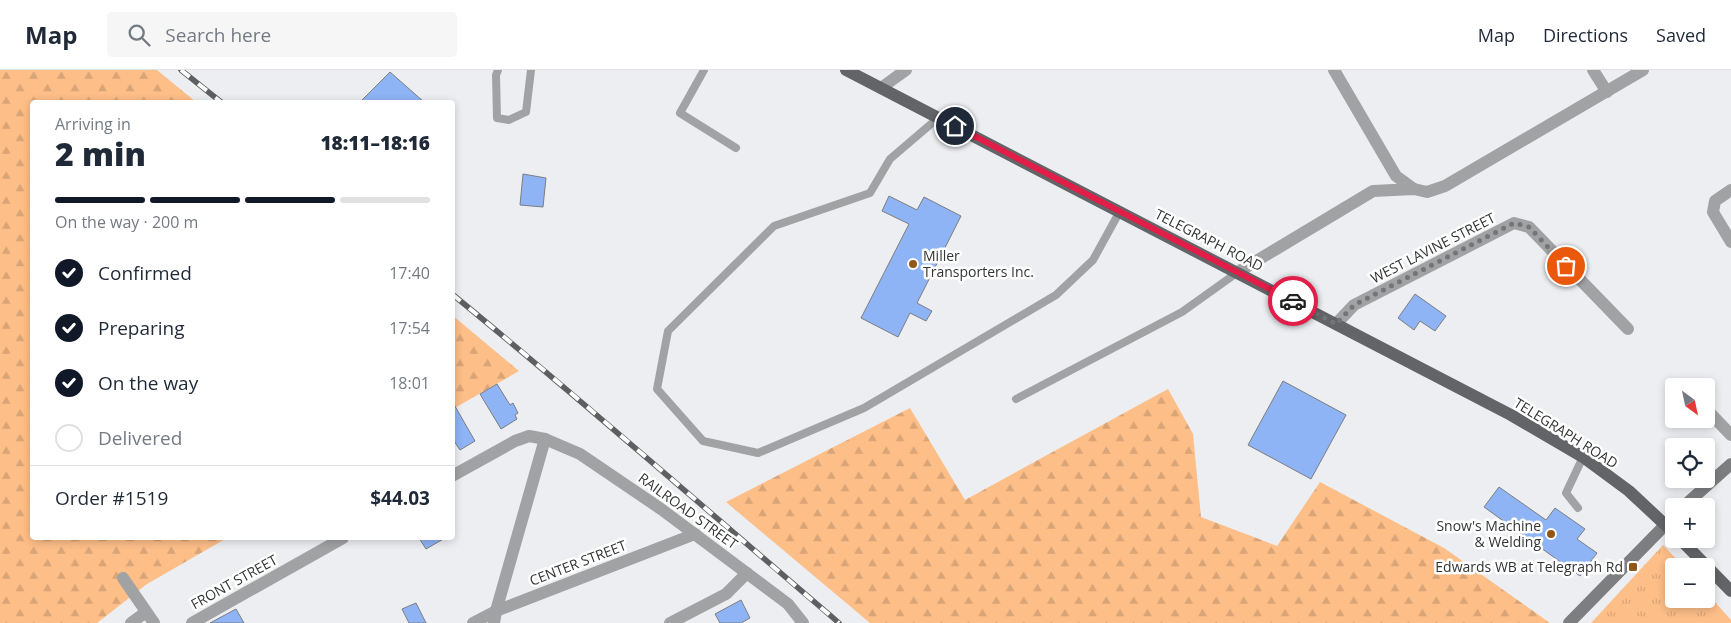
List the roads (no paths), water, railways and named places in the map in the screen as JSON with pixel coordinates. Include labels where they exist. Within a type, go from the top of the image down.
[{"type":"main road","name":"TELEGRAPH ROAD","points":[[846,70],[1511,415],[1583,457],[1665,519]]},
{"type":"main road","points":[[1689,548],[1731,591]]},
{"type":"street","points":[[881,88],[906,70]]},
{"type":"street","points":[[1334,70],[1396,176],[1414,189]]},
{"type":"street","points":[[1593,70],[1607,92]]},
{"type":"street","points":[[1373,191],[1414,189],[1427,192],[1445,186],[1644,70]]},
{"type":"street","points":[[1238,272],[1396,176]]},
{"type":"street","points":[[1731,190],[1716,201],[1712,212],[1731,242]]},
{"type":"street","name":"WEST LAVINE STREET","points":[[1336,324],[1354,305],[1514,223],[1529,227],[1628,329]]},
{"type":"street","points":[[1715,419],[1731,436]]},
{"type":"street","points":[[455,474],[515,441],[529,436],[545,439],[495,617]]},
{"type":"street","name":"RAILROAD STREET","points":[[545,439],[580,454],[662,509],[788,604],[803,623]]},
{"type":"street","points":[[1693,498],[1731,464]]},
{"type":"street","points":[[1569,623],[1665,530]]},
{"type":"street","name":"CENTER STREET","points":[[473,623],[495,617],[695,534]]},
{"type":"street","name":"FRONT STREET","points":[[192,623],[340,540]]},
{"type":"street","points":[[670,623],[726,594],[746,573]]},
{"type":"street","points":[[124,578],[154,623]]},
{"type":"street","points":[[131,623],[146,612]]},
{"type":"lane","points":[[498,70],[496,75],[497,118],[509,120],[526,112],[531,70]]},
{"type":"lane","points":[[704,70],[680,113],[736,148]]},
{"type":"lane","points":[[938,118],[890,159],[870,193],[774,226],[668,331],[657,389],[703,441],[758,453],[864,408],[1056,295],[1093,260],[1120,211]]},
{"type":"lane","points":[[1016,399],[1182,312],[1238,272]]},
{"type":"lane","points":[[1578,508],[1566,494],[1583,457]]},
{"type":"railway","points":[[181,70],[218,100]]},
{"type":"railway","points":[[455,296],[598,416],[839,623]]},
{"type":"place","name":"Miller Transporters Inc.","points":[[913,264]]},
{"type":"place","name":"Snow's Machine & Welding","points":[[1551,534]]},
{"type":"place","name":"Edwards WB at Telegraph Rd","points":[[1633,567]]}]
